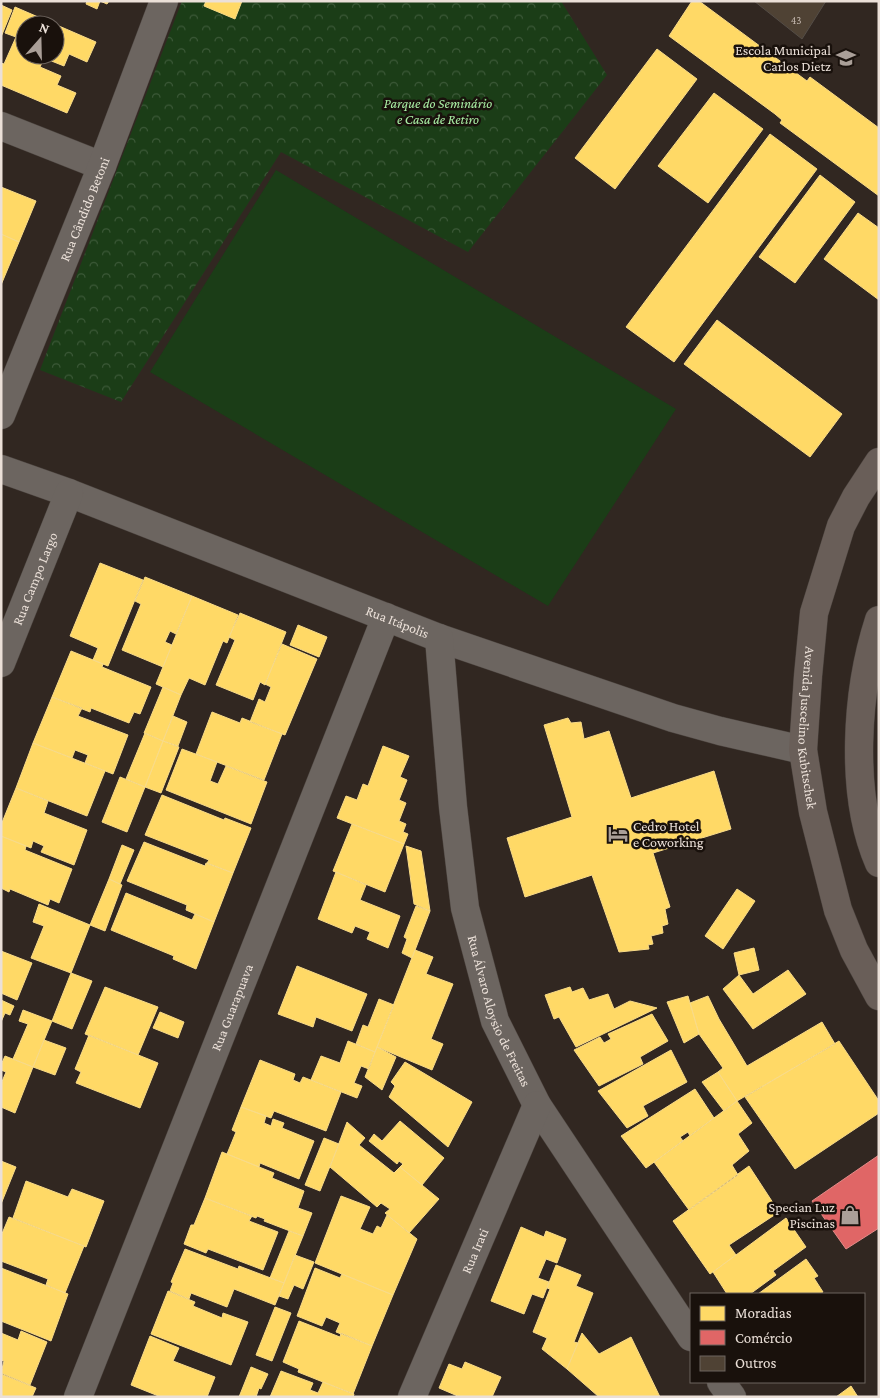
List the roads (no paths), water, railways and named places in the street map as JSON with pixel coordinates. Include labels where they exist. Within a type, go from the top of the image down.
[{"type":"main road","name":"Avenida Juscelino Kubitschek","points":[[879,462],[856,497],[841,526],[814,613],[808,668],[803,750],[813,812],[838,910],[854,950],[879,996]]},
{"type":"main road","points":[[879,620],[870,646],[862,691],[860,777],[864,813],[873,850],[879,863]]},
{"type":"street","name":"Rua Cândido Betoni","points":[[1,415],[102,166],[164,1]]},
{"type":"street","points":[[1,126],[102,166]]},
{"type":"street","name":"Rua Itápolis","points":[[1,469],[69,493],[439,638],[673,718],[803,750]]},
{"type":"street","name":"Rua Campo Largo","points":[[1,663],[69,493]]},
{"type":"street","name":"Rua Guarapuava","points":[[78,1397],[386,617]]},
{"type":"street","name":"Rua Álvaro Aloysio de Freitas","points":[[439,638],[453,807],[465,908],[495,1021],[537,1105],[690,1335]]},
{"type":"street","name":"Rua Irati","points":[[412,1397],[537,1105]]},
{"type":"street","points":[[710,1397],[716,1383]]},
{"type":"street","points":[[722,1383],[732,1397]]},
{"type":"place","name":"Escola Municipal Carlos Dietz","points":[[846,58]]},
{"type":"place","name":"Cedro Hotel e Coworking","points":[[618,834]]},
{"type":"place","name":"Specian Luz Piscinas","points":[[850,1215]]},
{"type":"park label","name":"Parque do Seminário e Casa de Retiro","points":[[438,112]]}]
